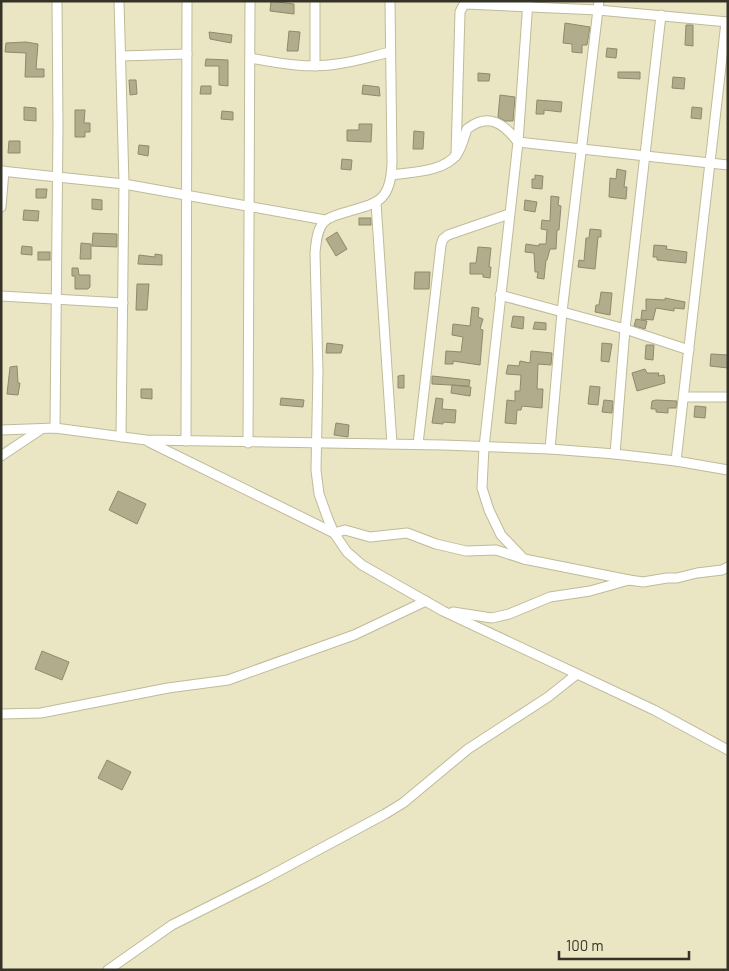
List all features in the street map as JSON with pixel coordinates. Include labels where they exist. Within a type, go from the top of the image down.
[{"type":"street","points":[[55,428],[57,1]]},
{"type":"street","points":[[119,1],[124,184],[122,437]]},
{"type":"street","points":[[186,441],[185,194],[187,155],[187,1]]},
{"type":"street","points":[[248,442],[250,1]]},
{"type":"street","points":[[315,1],[315,66]]},
{"type":"street","points":[[390,1],[392,175],[390,185],[384,196],[376,203],[325,220],[317,238],[315,253],[318,372],[316,470],[320,494],[334,533],[347,552],[362,565],[443,611],[654,710],[728,750]]},
{"type":"street","points":[[456,156],[461,8],[463,6],[470,3],[598,5],[661,15],[727,22],[676,461]]},
{"type":"street","points":[[524,559],[501,536],[489,510],[482,488],[484,447],[518,142],[528,4]]},
{"type":"street","points":[[550,449],[562,312],[598,5]]},
{"type":"street","points":[[615,454],[625,329],[661,15]]},
{"type":"street","points":[[250,58],[284,64],[315,66],[335,65],[390,52]]},
{"type":"street","points":[[121,56],[187,54]]},
{"type":"street","points":[[392,175],[434,168],[450,161],[456,156],[468,129],[480,122],[498,123],[507,128],[518,142],[728,164]]},
{"type":"street","points":[[1,207],[3,171],[124,184],[325,220]]},
{"type":"street","points":[[376,203],[392,444]]},
{"type":"street","points":[[418,444],[443,239],[448,235],[509,214]]},
{"type":"street","points":[[500,295],[625,329],[689,350]]},
{"type":"street","points":[[1,296],[123,303]]},
{"type":"street","points":[[684,397],[728,397]]},
{"type":"street","points":[[1,456],[43,428]]},
{"type":"street","points":[[1,430],[55,428],[146,440],[418,444],[550,449],[676,461],[728,470]]},
{"type":"street","points":[[146,440],[334,533],[344,530],[370,537],[407,534],[436,544],[466,551],[496,550],[524,559],[643,582],[677,578],[722,570],[728,567]]},
{"type":"street","points":[[443,611],[492,618],[509,614],[550,598],[590,591],[629,580]]},
{"type":"street","points":[[1,714],[41,713],[168,688],[228,680],[354,635],[426,600]]},
{"type":"street","points":[[108,970],[172,925],[256,883],[385,814],[403,802],[468,749],[548,697],[576,674]]},
{"type":"building","points":[[271,1],[294,4],[294,14],[270,11]]},
{"type":"building","points":[[565,23],[590,27],[587,45],[582,45],[582,53],[572,52],[572,44],[563,43]]},
{"type":"building","points":[[686,25],[693,25],[693,46],[685,45]]},
{"type":"building","points":[[289,31],[300,32],[298,51],[287,51]]},
{"type":"building","points":[[209,32],[232,35],[231,43],[210,39]]},
{"type":"building","points":[[26,42],[38,44],[36,69],[44,69],[44,77],[25,77],[26,53],[5,52],[6,43]]},
{"type":"building","points":[[607,48],[617,49],[616,58],[606,57]]},
{"type":"building","points":[[206,59],[228,60],[228,86],[219,85],[219,66],[205,66]]},
{"type":"building","points":[[618,72],[640,72],[640,79],[618,78]]},
{"type":"building","points":[[478,73],[490,74],[489,81],[478,81]]},
{"type":"building","points":[[673,77],[685,78],[684,89],[672,88]]},
{"type":"building","points":[[129,80],[136,80],[137,94],[130,95]]},
{"type":"building","points":[[363,85],[379,87],[380,96],[362,94]]},
{"type":"building","points":[[201,86],[211,86],[211,94],[200,94]]},
{"type":"building","points":[[500,95],[515,97],[513,121],[505,121],[498,117]]},
{"type":"building","points":[[537,100],[562,102],[561,112],[544,110],[544,114],[536,114]]},
{"type":"building","points":[[24,107],[36,108],[36,121],[24,120]]},
{"type":"building","points":[[692,107],[702,108],[701,119],[691,118]]},
{"type":"building","points":[[75,110],[85,110],[84,123],[90,123],[90,132],[85,132],[85,137],[75,137]]},
{"type":"building","points":[[222,111],[233,112],[233,120],[221,119]]},
{"type":"building","points":[[359,124],[372,124],[371,142],[347,141],[347,130],[359,130]]},
{"type":"building","points":[[414,131],[424,132],[423,149],[413,149]]},
{"type":"building","points":[[9,141],[20,141],[20,153],[8,153]]},
{"type":"building","points":[[139,145],[149,146],[148,156],[138,154]]},
{"type":"building","points":[[342,159],[352,160],[351,170],[341,169]]},
{"type":"building","points":[[617,169],[626,171],[624,187],[627,187],[626,199],[609,197],[610,178],[616,179]]},
{"type":"building","points":[[535,175],[543,176],[542,189],[532,188],[532,179],[535,179]]},
{"type":"building","points":[[36,189],[47,189],[46,198],[36,198]]},
{"type":"building","points":[[551,196],[559,197],[558,205],[561,206],[559,230],[557,230],[556,249],[550,249],[546,260],[544,279],[537,278],[538,272],[535,272],[534,253],[525,252],[526,244],[539,246],[539,244],[546,244],[547,230],[541,229],[542,220],[550,221]]},
{"type":"building","points":[[92,199],[102,200],[102,210],[92,209]]},
{"type":"building","points":[[525,200],[537,202],[535,212],[524,210]]},
{"type":"building","points":[[24,210],[39,211],[38,221],[23,220]]},
{"type":"building","points":[[359,218],[371,218],[371,225],[359,225]]},
{"type":"building","points":[[590,229],[601,230],[601,237],[598,237],[595,269],[578,267],[579,260],[584,261],[586,238],[589,238]]},
{"type":"building","points":[[337,232],[347,249],[336,256],[326,239]]},
{"type":"building","points":[[93,233],[117,234],[117,247],[92,246]]},
{"type":"building","points":[[81,243],[91,244],[91,259],[80,259]]},
{"type":"building","points":[[654,245],[667,246],[666,249],[687,252],[686,263],[657,260],[657,257],[653,257]]},
{"type":"building","points":[[22,246],[32,247],[32,255],[21,254]]},
{"type":"building","points":[[478,247],[491,248],[490,278],[483,277],[483,274],[470,274],[470,263],[476,263]]},
{"type":"building","points":[[38,252],[50,252],[50,260],[38,260]]},
{"type":"building","points":[[155,254],[162,255],[162,265],[138,264],[139,255],[155,257]]},
{"type":"building","points":[[72,268],[78,268],[79,275],[90,275],[90,287],[88,289],[75,289],[75,276],[72,276]]},
{"type":"building","points":[[415,272],[430,272],[429,289],[414,289]]},
{"type":"building","points":[[137,284],[149,284],[147,310],[136,310]]},
{"type":"building","points":[[601,292],[612,293],[610,315],[595,312],[596,305],[599,305]]},
{"type":"building","points":[[665,298],[685,302],[684,309],[674,308],[674,311],[656,308],[653,320],[641,319],[642,310],[646,311],[646,299],[665,300]]},
{"type":"building","points":[[472,307],[479,308],[478,317],[483,319],[480,329],[483,330],[480,365],[453,361],[453,364],[445,364],[446,351],[461,352],[463,337],[452,335],[453,324],[470,326]]},
{"type":"building","points":[[513,316],[524,317],[523,329],[511,327]]},
{"type":"building","points":[[636,319],[647,321],[645,329],[634,326]]},
{"type":"building","points":[[535,322],[546,323],[546,330],[533,329]]},
{"type":"building","points":[[327,343],[343,345],[341,353],[326,353]]},
{"type":"building","points":[[602,343],[612,344],[609,362],[601,361]]},
{"type":"building","points":[[646,345],[654,345],[653,360],[645,359]]},
{"type":"building","points":[[531,351],[552,353],[551,365],[538,364],[537,389],[543,389],[542,408],[522,406],[521,410],[517,410],[516,424],[505,423],[507,400],[515,401],[515,391],[520,391],[521,375],[506,374],[508,365],[519,366],[520,361],[530,363]]},
{"type":"building","points":[[711,354],[728,355],[728,368],[710,366]]},
{"type":"building","points":[[17,366],[18,383],[20,383],[18,395],[7,394],[10,367]]},
{"type":"building","points":[[645,369],[647,373],[659,373],[658,376],[664,375],[665,383],[637,391],[632,373]]},
{"type":"building","points":[[404,375],[404,388],[398,388],[398,376]]},
{"type":"building","points":[[432,376],[470,380],[469,386],[432,384]]},
{"type":"building","points":[[452,385],[471,387],[470,396],[451,393]]},
{"type":"building","points":[[590,386],[600,387],[598,405],[588,404]]},
{"type":"building","points":[[141,389],[152,389],[152,399],[141,398]]},
{"type":"building","points":[[281,398],[304,400],[303,407],[280,405]]},
{"type":"building","points":[[436,398],[443,399],[442,409],[456,410],[455,423],[432,423]]},
{"type":"building","points":[[604,400],[613,401],[612,413],[602,412]]},
{"type":"building","points":[[652,401],[677,401],[676,408],[668,408],[668,413],[656,412],[656,409],[651,409]]},
{"type":"building","points":[[695,406],[706,407],[705,418],[694,417]]},
{"type":"building","points":[[336,423],[349,425],[348,437],[334,435]]},
{"type":"building","points":[[118,491],[146,504],[137,524],[109,510]]},
{"type":"building","points":[[42,651],[69,662],[62,680],[35,669]]},
{"type":"building","points":[[107,760],[131,772],[122,790],[98,778]]}]
